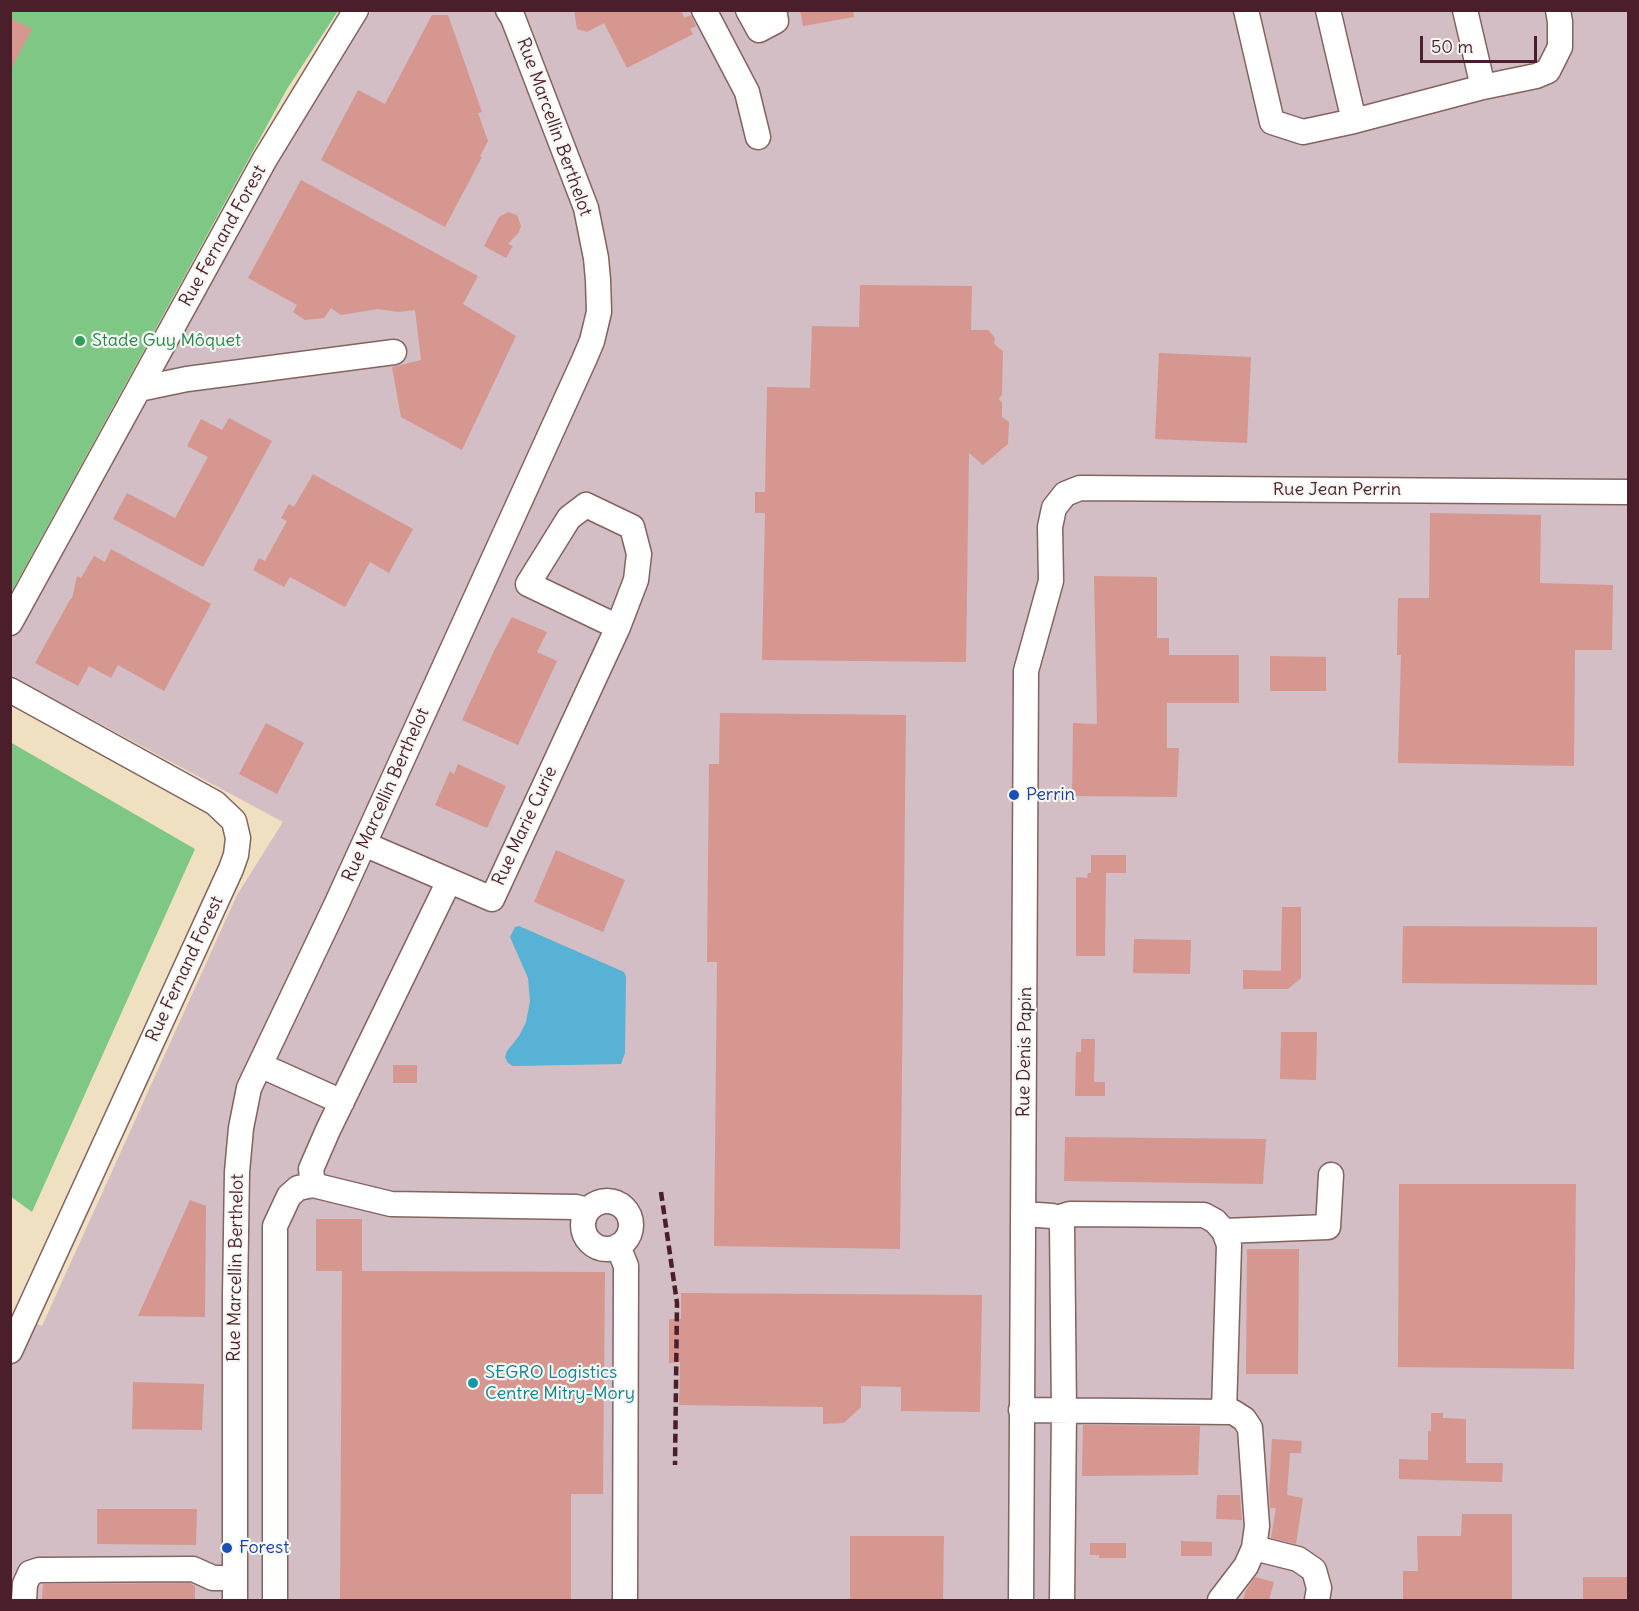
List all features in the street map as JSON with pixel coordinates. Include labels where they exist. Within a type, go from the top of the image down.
[{"type":"street","name":"Rue Fernand Forest","points":[[10,623],[265,159],[356,10]]},
{"type":"street","points":[[704,10],[747,92],[758,136]]},
{"type":"street","points":[[748,10],[759,30],[776,21],[774,10]]},
{"type":"street","points":[[1246,10],[1272,122],[1304,132],[1536,76],[1548,70],[1560,47],[1558,10]]},
{"type":"street","points":[[1328,10],[1354,121]]},
{"type":"street","points":[[1465,10],[1483,87]]},
{"type":"street","name":"Rue Marcellin Berthelot","points":[[235,1589],[237,1172],[241,1128],[249,1088],[364,844],[584,360],[597,320],[598,280],[591,224],[511,13]]},
{"type":"street","points":[[139,388],[187,379],[394,352]]},
{"type":"street","name":"Rue Jean Perrin","points":[[1054,508],[1065,494],[1080,488],[1629,492]]},
{"type":"street","points":[[586,505],[632,527],[639,554],[636,580],[618,627],[528,584],[569,518],[586,505]]},
{"type":"street","name":"Rue Denis Papin","points":[[1021,1600],[1026,670],[1052,581],[1050,527],[1054,508]]},
{"type":"street","name":"Rue Marie Curie","points":[[364,844],[492,899],[618,627]]},
{"type":"street","name":"Rue Fernand Forest","points":[[10,690],[215,803],[234,821],[238,838],[231,869],[10,1351]]},
{"type":"street","points":[[313,1185],[311,1169],[448,881]]},
{"type":"street","points":[[260,1065],[342,1102]]},
{"type":"street","points":[[1224,1231],[1328,1227],[1331,1175]]},
{"type":"street","points":[[275,1600],[275,1226],[289,1196],[298,1188],[313,1185],[391,1204],[576,1207],[588,1210]]},
{"type":"street","points":[[606,1201],[621,1206],[627,1212],[630,1227],[628,1235],[618,1246],[604,1249],[590,1243],[583,1230],[584,1216],[599,1202],[606,1201]]},
{"type":"street","points":[[1023,1214],[1052,1216],[1057,1218],[1062,1225],[1064,1411],[1062,1600]]},
{"type":"street","points":[[1057,1218],[1070,1214],[1204,1215],[1215,1221],[1224,1231],[1229,1245],[1224,1412]]},
{"type":"street","points":[[618,1246],[626,1266],[625,1600]]},
{"type":"street","points":[[1021,1410],[1233,1412],[1244,1419],[1250,1428],[1257,1526],[1254,1548],[1246,1566],[1220,1600]]},
{"type":"street","points":[[1254,1548],[1298,1559],[1314,1570],[1318,1588],[1317,1600]]},
{"type":"street","points":[[24,1600],[25,1584],[30,1574],[39,1570],[193,1569],[235,1589]]},
{"type":"shaded area","points":[[372,11],[1628,11],[1628,1600],[11,1600],[11,1313],[42,1326],[237,895],[283,822],[11,676],[11,637],[214,267],[323,76]]},
{"type":"green space","name":"Stade Guy Môquet","points":[[11,11],[338,11],[287,89],[11,593]]},
{"type":"green space","points":[[10,742],[195,849],[32,1212],[10,1196]]},
{"type":"water","points":[[519,926],[624,972],[626,977],[625,1053],[621,1064],[513,1066],[508,1063],[505,1057],[507,1051],[519,1036],[526,1022],[530,1001],[528,978],[510,937],[515,927]]},
{"type":"building","points":[[574,10],[681,10],[684,18],[691,15],[696,26],[690,29],[693,34],[627,68],[604,23],[587,32],[577,29]]},
{"type":"building","points":[[800,10],[853,10],[854,17],[803,26]]},
{"type":"building","points":[[432,15],[448,15],[482,112],[478,113],[488,141],[445,227],[321,160],[358,90],[385,104]]},
{"type":"building","points":[[10,18],[32,29],[10,71]]},
{"type":"building","points":[[301,180],[478,276],[463,304],[516,336],[462,450],[401,417],[392,367],[421,360],[415,310],[398,312],[378,309],[341,315],[331,308],[324,318],[305,320],[293,312],[297,305],[248,278]]},
{"type":"building","points":[[508,212],[517,215],[521,226],[519,232],[508,244],[513,246],[506,258],[484,246],[499,217]]},
{"type":"building","points":[[860,285],[972,286],[971,330],[988,330],[995,338],[994,344],[1003,351],[1002,394],[999,399],[1002,403],[1002,417],[1009,422],[1008,444],[983,465],[969,453],[966,662],[762,660],[765,513],[755,513],[755,492],[765,492],[767,387],[810,388],[812,326],[859,327]]},
{"type":"building","points":[[1159,353],[1251,357],[1247,443],[1155,439]]},
{"type":"building","points":[[229,418],[272,441],[203,567],[113,519],[127,493],[175,518],[208,457],[187,446],[201,419],[222,430]]},
{"type":"building","points":[[313,474],[413,529],[389,573],[370,562],[345,607],[290,577],[284,587],[253,570],[259,558],[265,561],[287,521],[281,518],[289,504],[294,507]]},
{"type":"building","points":[[1430,513],[1541,515],[1540,583],[1613,585],[1612,650],[1575,650],[1574,766],[1398,763],[1401,655],[1397,655],[1398,598],[1429,598]]},
{"type":"building","points":[[111,549],[211,604],[164,691],[118,665],[111,678],[89,666],[78,686],[35,663],[72,599],[77,576],[81,578],[94,556],[105,562]]},
{"type":"building","points":[[1094,576],[1157,577],[1157,638],[1169,638],[1169,655],[1239,655],[1239,703],[1167,703],[1167,748],[1179,748],[1177,797],[1072,796],[1073,723],[1097,724]]},
{"type":"building","points":[[512,617],[547,632],[537,652],[557,661],[518,745],[462,720]]},
{"type":"building","points":[[1270,656],[1326,657],[1326,691],[1270,691]]},
{"type":"building","points":[[720,713],[906,715],[900,1249],[714,1246],[717,962],[707,962],[709,764],[719,764]]},
{"type":"building","points":[[266,723],[304,743],[277,794],[239,774]]},
{"type":"building","points":[[458,764],[506,786],[487,828],[435,805],[450,771],[454,774]]},
{"type":"building","points":[[556,850],[625,880],[603,932],[534,902]]},
{"type":"building","points":[[1091,855],[1126,855],[1126,873],[1106,873],[1105,956],[1076,956],[1076,877],[1087,878],[1088,873],[1091,873]]},
{"type":"building","points":[[1282,907],[1301,907],[1301,978],[1288,989],[1243,989],[1243,970],[1281,971]]},
{"type":"building","points":[[1403,926],[1597,927],[1597,985],[1402,983]]},
{"type":"building","points":[[1134,939],[1191,940],[1190,974],[1133,973]]},
{"type":"building","points":[[1281,1032],[1317,1032],[1316,1080],[1280,1079]]},
{"type":"building","points":[[1081,1039],[1095,1039],[1094,1082],[1105,1082],[1105,1096],[1075,1096],[1076,1052],[1081,1052]]},
{"type":"building","points":[[393,1065],[417,1065],[417,1083],[393,1083]]},
{"type":"building","points":[[1065,1137],[1266,1139],[1263,1184],[1064,1181]]},
{"type":"building","points":[[1399,1184],[1576,1184],[1574,1369],[1398,1367]]},
{"type":"building","points":[[190,1200],[206,1206],[205,1317],[138,1316]]},
{"type":"building","name":"SEGRO Logistics Centre Mitry-Mory","points":[[316,1219],[362,1219],[362,1271],[605,1272],[603,1494],[571,1494],[571,1600],[340,1600],[342,1271],[316,1271]]},
{"type":"building","points":[[1247,1249],[1299,1249],[1298,1374],[1246,1374]]},
{"type":"building","points":[[681,1293],[982,1295],[980,1412],[901,1411],[901,1387],[861,1386],[861,1407],[844,1423],[823,1424],[823,1407],[679,1405],[680,1362],[669,1363],[669,1319],[681,1319]]},
{"type":"building","points":[[133,1382],[204,1384],[202,1430],[132,1429]]},
{"type":"building","points":[[1431,1413],[1443,1413],[1443,1418],[1466,1419],[1466,1463],[1503,1463],[1502,1482],[1399,1479],[1399,1459],[1428,1460],[1428,1431],[1431,1431]]},
{"type":"building","points":[[1083,1425],[1200,1426],[1198,1475],[1082,1476]]},
{"type":"building","points":[[1272,1439],[1302,1441],[1301,1453],[1290,1453],[1287,1495],[1303,1498],[1296,1544],[1271,1538],[1276,1508],[1270,1508]]},
{"type":"building","points":[[1217,1495],[1240,1495],[1242,1520],[1216,1519]]},
{"type":"building","points":[[97,1509],[197,1509],[196,1545],[97,1544]]},
{"type":"building","points":[[1462,1514],[1512,1514],[1512,1600],[1403,1600],[1403,1571],[1418,1571],[1417,1536],[1461,1536]]},
{"type":"building","points":[[850,1536],[944,1536],[943,1600],[850,1600]]},
{"type":"building","points":[[1181,1541],[1212,1542],[1212,1556],[1181,1556]]},
{"type":"building","points":[[1090,1543],[1126,1543],[1126,1558],[1099,1558],[1099,1555],[1090,1555]]},
{"type":"building","points":[[1255,1577],[1274,1582],[1269,1600],[1243,1600],[1246,1590]]},
{"type":"building","points":[[1583,1577],[1629,1577],[1629,1600],[1583,1600]]},
{"type":"building","points":[[190,1583],[195,1586],[195,1600],[42,1600],[43,1584]]},
{"type":"railway","points":[[661,1192],[677,1303],[675,1465]]},
{"type":"place","name":"Stade Guy Môquet","points":[[80,341]]},
{"type":"place","name":"Perrin","points":[[1014,795]]},
{"type":"place","name":"SEGRO Logistics Centre Mitry-Mory","points":[[473,1383]]},
{"type":"place","name":"Forest","points":[[227,1548]]}]
